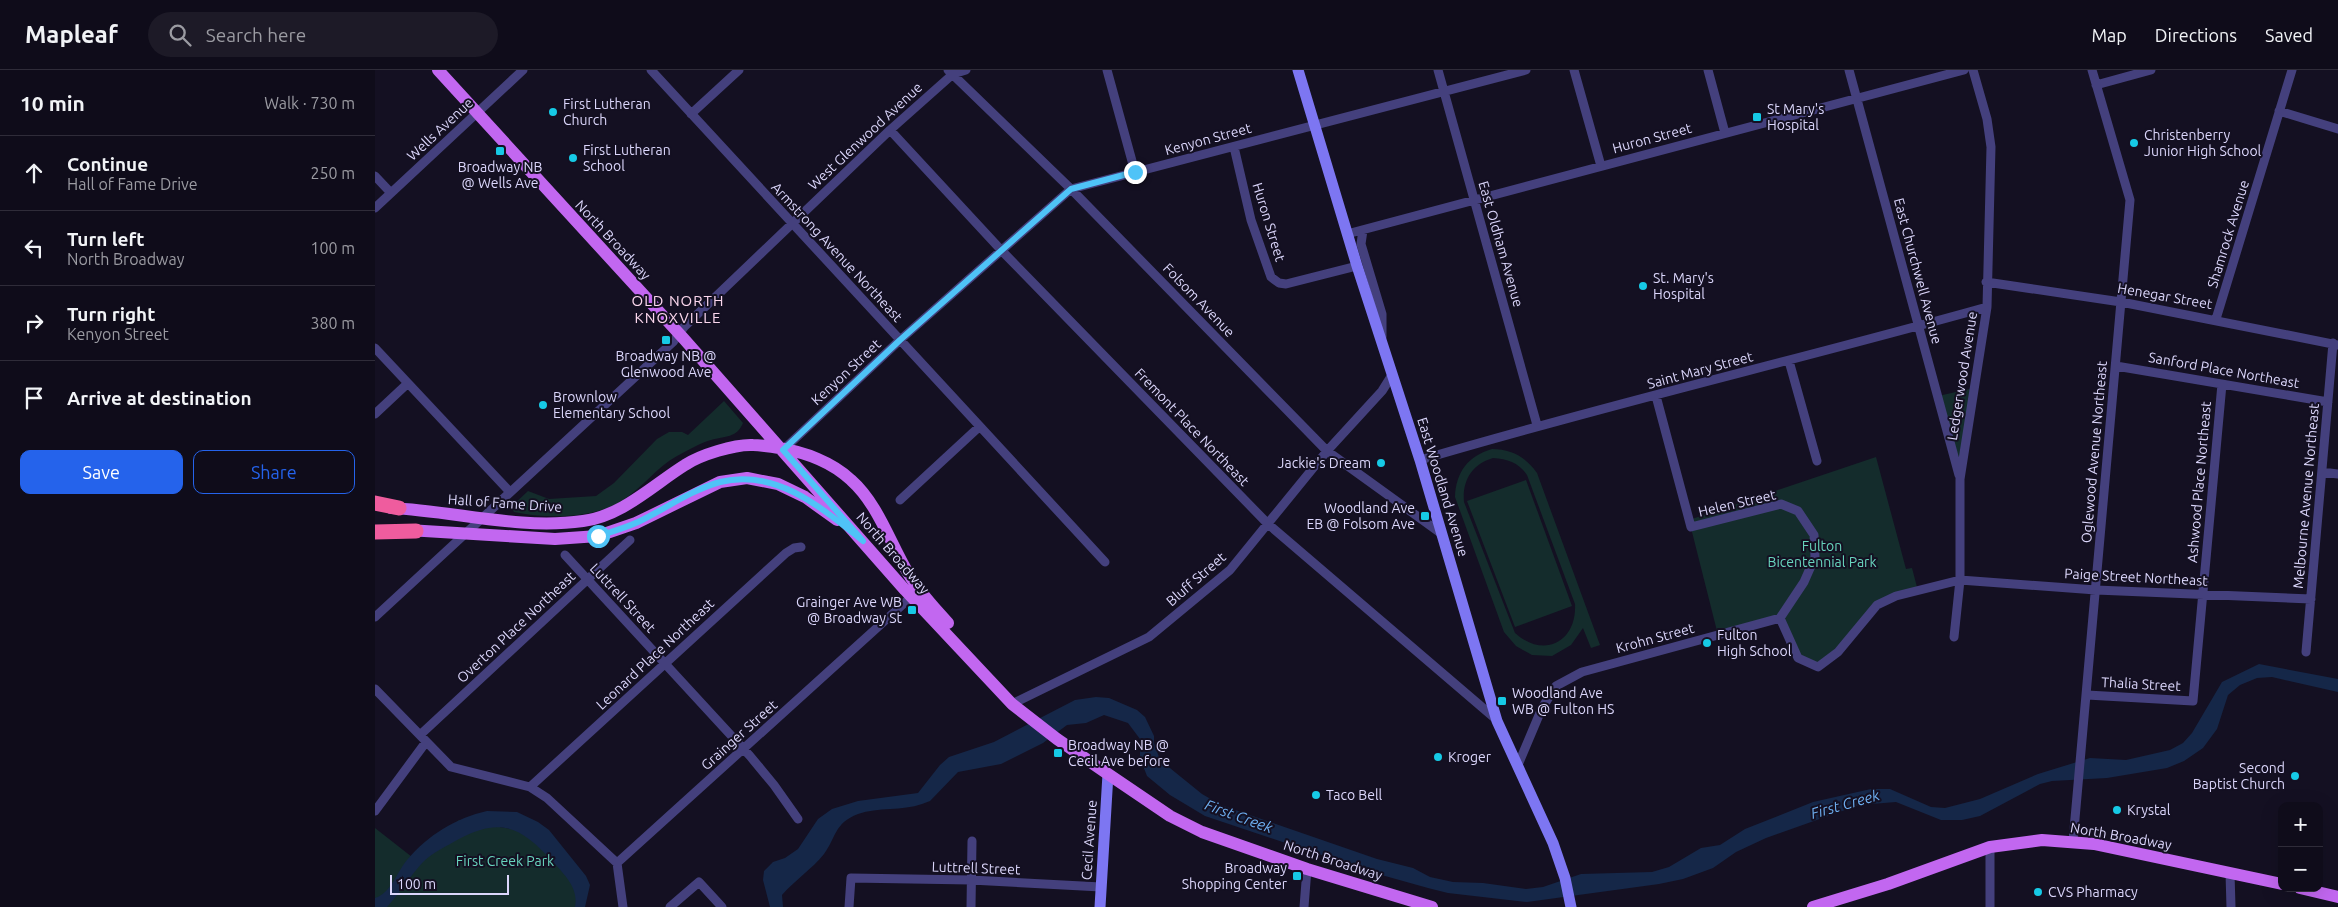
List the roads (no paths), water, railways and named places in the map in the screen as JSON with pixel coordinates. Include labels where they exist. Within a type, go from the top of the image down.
[{"type":"highway","points":[[375,503],[399,508]]},
{"type":"highway","points":[[375,532],[416,531]]},
{"type":"main road","name":"North Broadway","points":[[438,70],[679,334],[911,597],[1012,704],[1057,739],[1170,816],[1202,832],[1307,869],[1432,907]]},
{"type":"main road","name":"East Woodland Avenue","points":[[1299,70],[1347,234],[1420,460],[1497,721],[1553,843],[1565,878],[1570,902]]},
{"type":"main road","name":"Hall of Fame Drive","points":[[375,507],[551,524],[585,521],[618,510],[652,489],[686,464],[725,449],[752,444],[799,451],[825,462],[851,479],[869,502],[908,574],[924,597],[948,623],[962,650]]},
{"type":"main road","points":[[375,527],[555,539],[598,536],[636,523],[720,482],[747,478],[778,484],[805,497],[863,541]]},
{"type":"main road","points":[[888,534],[911,597]]},
{"type":"main road","name":"Cecil Avenue","points":[[1100,907],[1108,774]]},
{"type":"main road","name":"North Broadway","points":[[1817,907],[1990,847],[2042,840],[2073,841],[2278,883]]},
{"type":"main road","points":[[2317,892],[2338,897]]},
{"type":"street","name":"Wells Avenue","points":[[375,208],[523,70]]},
{"type":"street","name":"Armstrong Avenue Northeast","points":[[651,70],[1105,562]]},
{"type":"street","points":[[691,114],[739,70]]},
{"type":"street","name":"West Glenwood Avenue","points":[[375,617],[509,491],[673,342],[679,334],[951,71],[966,70]]},
{"type":"street","points":[[1107,70],[1135,172]]},
{"type":"street","name":"East Oldham Avenue","points":[[1438,70],[1537,425]]},
{"type":"street","name":"Kenyon Street","points":[[783,450],[900,340],[1071,189],[1526,70]]},
{"type":"street","points":[[1574,70],[1601,166]]},
{"type":"street","points":[[1708,70],[1725,134]]},
{"type":"street","name":"East Churchwell Avenue","points":[[1849,70],[1961,479]]},
{"type":"street","name":"Huron Street","points":[[1347,234],[1964,70]]},
{"type":"street","name":"Ledgerwood Avenue","points":[[1954,637],[1960,580],[1961,479],[1987,307],[1991,147],[1987,120],[1973,70]]},
{"type":"street","name":"Oglewood Avenue Northeast","points":[[2073,841],[2129,200],[2092,70]]},
{"type":"street","points":[[2096,85],[2151,70]]},
{"type":"street","name":"Folsom Avenue","points":[[951,71],[1071,189],[1327,450],[1442,534]]},
{"type":"street","name":"Shamrock Avenue","points":[[2216,319],[2279,110],[2288,71]]},
{"type":"street","points":[[2279,110],[2338,129]]},
{"type":"street","name":"Fremont Place Northeast","points":[[890,130],[1001,250],[1268,524],[1497,721]]},
{"type":"street","name":"Huron Street","points":[[1234,146],[1251,220],[1271,277],[1286,284],[1357,266]]},
{"type":"street","points":[[375,176],[391,193]]},
{"type":"street","points":[[1363,230],[1361,244],[1382,314],[1382,342]]},
{"type":"street","name":"Henegar Street","points":[[1987,282],[2121,302],[2216,319],[2335,344]]},
{"type":"street","name":"Saint Mary Street","points":[[1420,460],[1537,425],[1656,396],[1987,307]]},
{"type":"street","name":"Melbourne Avenue Northeast","points":[[2306,652],[2328,402],[2335,344]]},
{"type":"street","points":[[375,348],[509,491]]},
{"type":"street","points":[[1789,361],[1817,461]]},
{"type":"street","name":"Sanford Place Northeast","points":[[2116,366],[2328,402]]},
{"type":"street","name":"Bluff Street","points":[[1012,704],[1149,637],[1231,570],[1327,450],[1382,391],[1392,375]]},
{"type":"street","points":[[375,414],[407,384]]},
{"type":"street","name":"Ashwood Place Northeast","points":[[2193,701],[2221,384]]},
{"type":"street","name":"Helen Street","points":[[1656,396],[1691,527],[1781,504],[1798,511],[1814,535],[1815,557],[1804,582],[1780,618]]},
{"type":"street","points":[[900,500],[979,427]]},
{"type":"street","points":[[2322,472],[2338,474]]},
{"type":"street","name":"Overton Place Northeast","points":[[375,811],[423,738],[630,540]]},
{"type":"street","name":"Leonard Place Northeast","points":[[531,786],[787,553],[794,548],[801,547]]},
{"type":"street","name":"Luttrell Street","points":[[565,555],[743,749],[774,785],[798,819]]},
{"type":"street","name":"Paige Street Northeast","points":[[1780,618],[1798,658],[1818,667],[1838,652],[1877,605],[1896,596],[1960,580],[2096,590],[2311,598]]},
{"type":"street","name":"Grainger Street","points":[[617,864],[911,597]]},
{"type":"street","name":"Krohn Street","points":[[1518,764],[1542,708],[1556,686],[1582,672],[1780,618]]},
{"type":"street","points":[[375,689],[451,767],[531,786],[547,798],[617,864],[624,906]]},
{"type":"street","name":"Thalia Street","points":[[2087,695],[2193,701]]},
{"type":"street","points":[[971,907],[972,841]]},
{"type":"street","points":[[1990,847],[1990,907]]},
{"type":"street","points":[[1304,907],[1307,869]]},
{"type":"street","points":[[2230,873],[2231,907]]},
{"type":"street","name":"Luttrell Street","points":[[849,907],[851,878],[971,880],[1101,887]]},
{"type":"street","points":[[670,907],[699,882],[722,907]]},
{"type":"water","name":"First Creek","points":[[2259,664],[2338,679],[2338,692],[2272,677],[2257,678],[2240,685],[2228,695],[2217,729],[2203,748],[2184,761],[2167,768],[2107,778],[2052,781],[2040,784],[1980,816],[1962,820],[1941,820],[1896,802],[1859,805],[1766,838],[1736,852],[1713,868],[1683,879],[1659,884],[1527,902],[1448,893],[1378,874],[1205,816],[1170,795],[1147,776],[1140,758],[1140,739],[1128,723],[1104,715],[1086,723],[1067,725],[1043,743],[1001,764],[958,772],[930,801],[906,808],[874,810],[850,818],[840,826],[824,854],[782,895],[783,907],[770,907],[763,880],[764,871],[773,862],[785,858],[798,849],[818,819],[832,809],[858,801],[918,793],[940,765],[949,757],[994,742],[1075,700],[1096,697],[1109,698],[1137,710],[1145,717],[1154,736],[1154,743],[1160,760],[1202,794],[1221,805],[1377,859],[1413,868],[1430,877],[1453,882],[1483,883],[1526,889],[1543,887],[1581,874],[1652,872],[1669,867],[1701,848],[1720,845],[1745,829],[1813,802],[1871,789],[1890,789],[1931,807],[1945,808],[1980,799],[2038,774],[2090,758],[2126,760],[2170,750],[2183,743],[2192,733],[2222,682]]},
{"type":"water","points":[[487,811],[517,812],[538,822],[549,830],[586,876],[590,885],[585,907],[575,907],[576,900],[573,888],[561,871],[541,849],[520,833],[499,827],[474,832],[436,852],[423,862],[387,907],[375,907],[375,898],[390,887],[407,860],[433,835],[464,818]]},
{"type":"place","name":"First Lutheran Church","points":[[553,112]]},
{"type":"place","name":"St Mary's Hospital","points":[[1757,117]]},
{"type":"place","name":"Christenberry Junior High School","points":[[2134,143]]},
{"type":"place","name":"Broadway NB @ Wells Ave","points":[[500,151]]},
{"type":"place","name":"First Lutheran School","points":[[573,158]]},
{"type":"place","name":"St. Mary's Hospital","points":[[1643,286]]},
{"type":"place","name":"Broadway NB @ Glenwood Ave","points":[[666,340]]},
{"type":"place","name":"Brownlow Elementary School","points":[[543,405]]},
{"type":"place","name":"Jackie's Dream","points":[[1381,463]]},
{"type":"place","name":"Woodland Ave EB @ Folsom Ave","points":[[1425,516]]},
{"type":"place","name":"Grainger Ave WB @ Broadway St","points":[[912,610]]},
{"type":"place","name":"Fulton High School","points":[[1707,643]]},
{"type":"place","name":"Woodland Ave WB @ Fulton HS","points":[[1502,701]]},
{"type":"place","name":"Broadway NB @ Cecil Ave before","points":[[1058,753]]},
{"type":"place","name":"Kroger","points":[[1438,757]]},
{"type":"place","name":"Second Baptist Church","points":[[2295,776]]},
{"type":"place","name":"Taco Bell","points":[[1316,795]]},
{"type":"place","name":"Krystal","points":[[2117,810]]},
{"type":"place","name":"Broadway Shopping Center","points":[[1297,876]]},
{"type":"place","name":"CVS Pharmacy","points":[[2038,892]]},
{"type":"district","name":"OLD NORTH KNOXVILLE","points":[[678,308]]},
{"type":"park label","name":"Fulton Bicentennial Park","points":[[1822,554]]},
{"type":"park label","name":"First Creek Park","points":[[505,861]]}]
